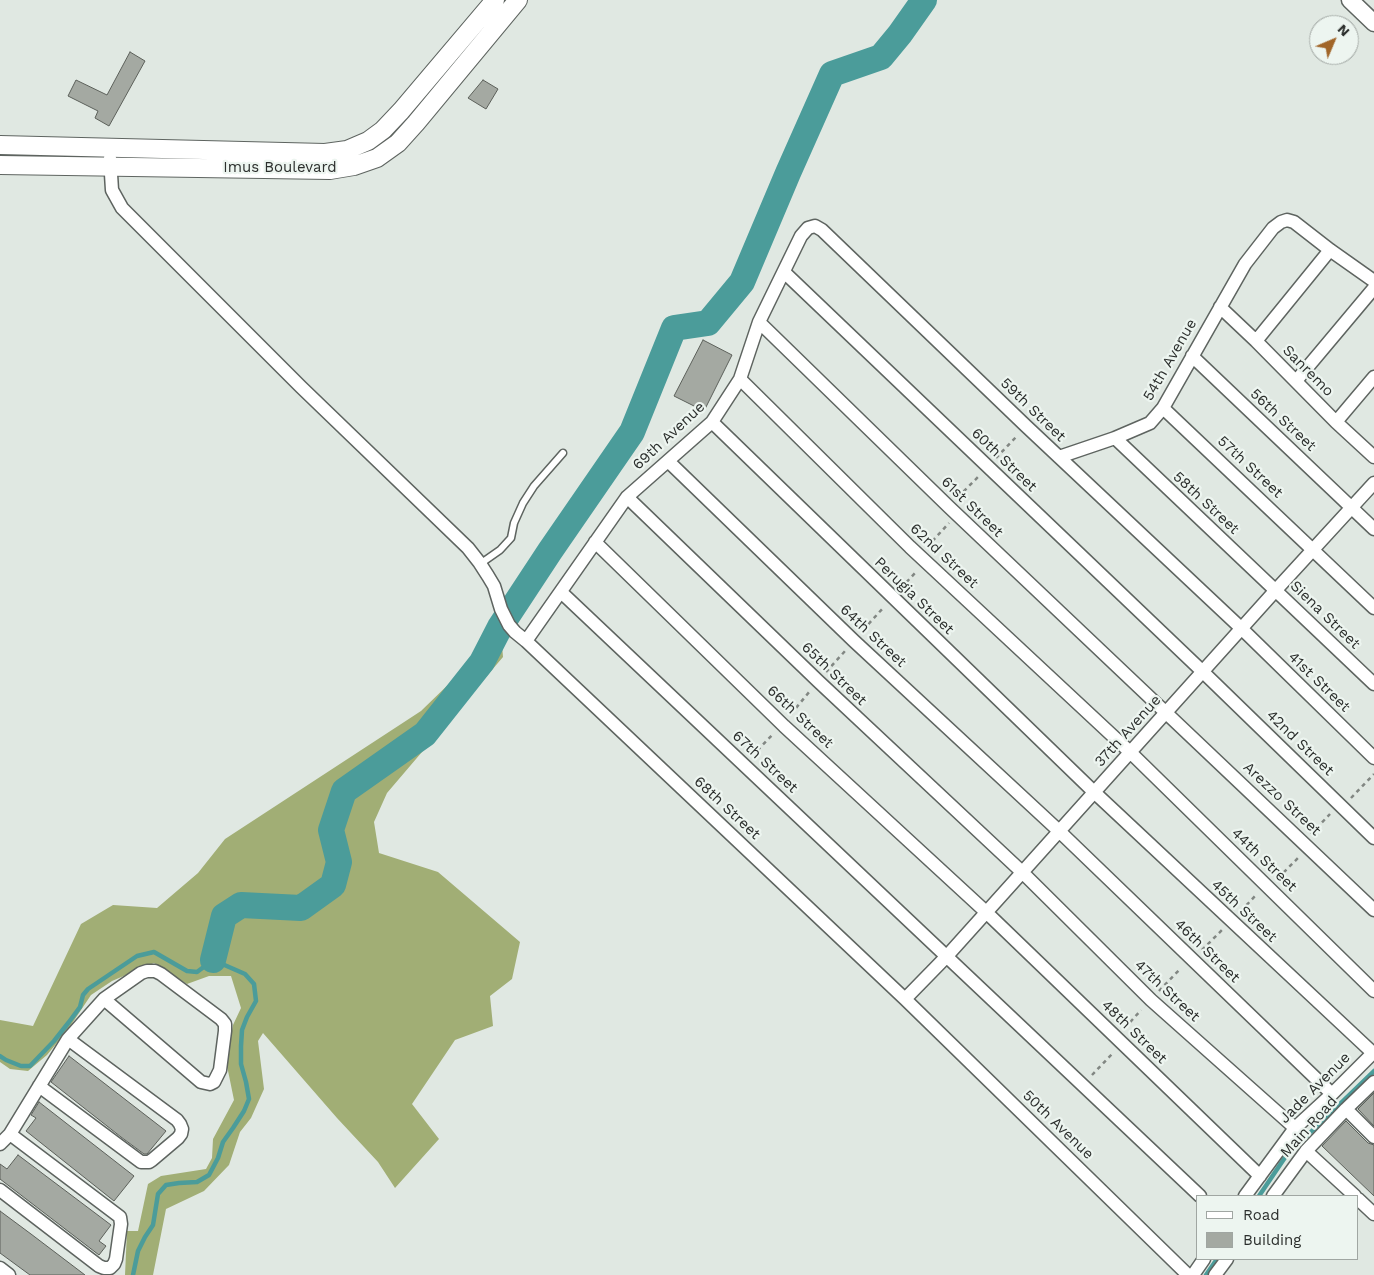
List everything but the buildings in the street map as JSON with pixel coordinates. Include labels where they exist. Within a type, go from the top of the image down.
[{"type":"main road","name":"Imus Boulevard","points":[[0,146],[325,153],[347,150],[368,141],[383,130],[495,0]]},
{"type":"main road","name":"Imus Boulevard","points":[[0,165],[330,170],[354,166],[377,158],[398,142],[518,0]]},
{"type":"street","points":[[1350,0],[1374,23]]},
{"type":"street","points":[[109,148],[112,190],[122,208],[301,387],[468,548],[480,564]]},
{"type":"street","points":[[1220,307],[1245,264],[1273,228],[1287,220],[1294,222],[1374,281]]},
{"type":"street","name":"59th Street","points":[[801,236],[808,228],[815,226],[822,230],[1242,629]]},
{"type":"street","name":"69th Avenue","points":[[526,641],[627,497],[712,422],[740,379],[759,322],[801,236]]},
{"type":"street","points":[[1256,341],[1330,250]]},
{"type":"street","name":"60th Street","points":[[784,272],[1203,672]]},
{"type":"street","points":[[1296,382],[1374,288]]},
{"type":"street","name":"54th Avenue","points":[[1059,457],[1150,424],[1163,408],[1220,307]]},
{"type":"street","name":"Sanremo","points":[[1220,307],[1374,457]]},
{"type":"street","name":"61st Street","points":[[759,322],[956,515],[1166,713]]},
{"type":"street","name":"56th Street","points":[[1192,356],[1374,529]]},
{"type":"street","points":[[1336,422],[1374,377]]},
{"type":"street","name":"62nd Street","points":[[740,379],[923,558],[1130,752]]},
{"type":"street","name":"57th Street","points":[[1163,408],[1374,608]]},
{"type":"street","name":"Perugia Street","points":[[712,422],[1094,792]]},
{"type":"street","name":"58th Street","points":[[1115,438],[1276,591]]},
{"type":"street","name":"64th Street","points":[[668,461],[854,641],[1059,831]]},
{"type":"street","name":"37th Avenue","points":[[905,999],[947,956],[1374,483]]},
{"type":"street","name":"65th Street","points":[[627,497],[818,681],[1022,872]]},
{"type":"street","name":"66th Street","points":[[595,542],[782,724],[986,912]]},
{"type":"street","name":"68th Street","points":[[480,564],[494,586],[501,609],[509,625],[905,999]]},
{"type":"street","name":"Siena Street","points":[[1276,591],[1374,684]]},
{"type":"street","name":"67th Street","points":[[561,592],[947,956]]},
{"type":"street","name":"41st Street","points":[[1242,629],[1374,758]]},
{"type":"street","name":"42nd Street","points":[[1203,672],[1374,838]]},
{"type":"street","name":"Arezzo Street","points":[[1166,713],[1374,910]]},
{"type":"street","name":"44th Street","points":[[1130,752],[1374,991]]},
{"type":"street","name":"45th Street","points":[[1094,792],[1374,1053]]},
{"type":"street","name":"46th Street","points":[[1059,831],[1332,1094]]},
{"type":"street","name":"47th Street","points":[[1022,872],[1151,1000],[1295,1128]]},
{"type":"street","name":"48th Street","points":[[986,912],[1260,1176]]},
{"type":"street","points":[[947,956],[1199,1195]]},
{"type":"street","points":[[0,1144],[10,1134],[68,1039],[104,999],[147,970],[155,971],[221,1019],[225,1024],[220,1070],[214,1082],[210,1084],[201,1082],[104,999]]},
{"type":"street","name":"50th Avenue","points":[[905,999],[1188,1275]]},
{"type":"street","points":[[39,1086],[141,1162],[152,1160],[181,1134],[182,1129],[177,1120],[68,1039]]},
{"type":"street","name":"Jade Avenue","points":[[1246,1195],[1295,1128],[1374,1053]]},
{"type":"street","name":"Main Road","points":[[1274,1195],[1306,1151],[1374,1082]]},
{"type":"street","points":[[1346,1109],[1374,1137]]},
{"type":"street","points":[[0,1190],[99,1266],[110,1268],[114,1264],[121,1224],[120,1217],[10,1134]]},
{"type":"street","points":[[1306,1151],[1354,1195]]},
{"type":"street","points":[[1359,1200],[1374,1214]]},
{"type":"street","points":[[1193,1275],[1203,1260]]},
{"type":"street","points":[[1215,1275],[1226,1260]]},
{"type":"street","points":[[0,1268],[9,1275]]},
{"type":"lane","points":[[480,564],[500,550],[511,538],[514,523],[528,495],[563,453]]},
{"type":"path","points":[[744,764],[782,724],[892,597],[956,515]]},
{"type":"path","points":[[1269,888],[1340,805],[1374,774]]},
{"type":"path","points":[[1083,1085],[1151,1000],[1191,958]]},
{"type":"green space","points":[[488,633],[502,645],[503,657],[387,793],[374,822],[379,853],[438,872],[520,942],[512,979],[490,996],[493,1026],[455,1040],[412,1104],[439,1139],[395,1188],[378,1162],[263,1033],[258,1041],[264,1089],[251,1118],[240,1132],[229,1165],[204,1191],[166,1209],[153,1275],[125,1275],[127,1231],[138,1231],[148,1184],[161,1176],[206,1169],[212,1158],[213,1139],[234,1100],[226,1061],[233,1025],[241,1008],[231,976],[209,976],[187,984],[154,963],[112,981],[91,995],[69,1028],[47,1055],[28,1071],[10,1069],[0,1062],[0,1020],[33,1026],[81,924],[113,905],[157,908],[198,873],[225,839],[421,711],[456,677]]},
{"type":"waterway","points":[[213,960],[224,916],[241,905],[301,908],[333,885],[339,862],[331,830],[344,791],[425,734],[482,662],[500,627],[632,432],[674,328],[708,323],[742,282],[832,74],[881,57],[924,0]]},
{"type":"waterway","points":[[0,1056],[21,1066],[30,1066],[69,1022],[80,1007],[83,995],[88,989],[137,956],[154,952],[187,971],[197,972],[213,960],[245,974],[254,984],[256,1001],[242,1030],[241,1046],[241,1064],[249,1099],[244,1111],[223,1142],[218,1158],[209,1175],[197,1182],[166,1185],[158,1194],[153,1225],[138,1251],[133,1275]]},
{"type":"waterway","points":[[1260,1195],[1286,1156],[1374,1071]]},
{"type":"waterway","points":[[1206,1275],[1216,1260]]}]
